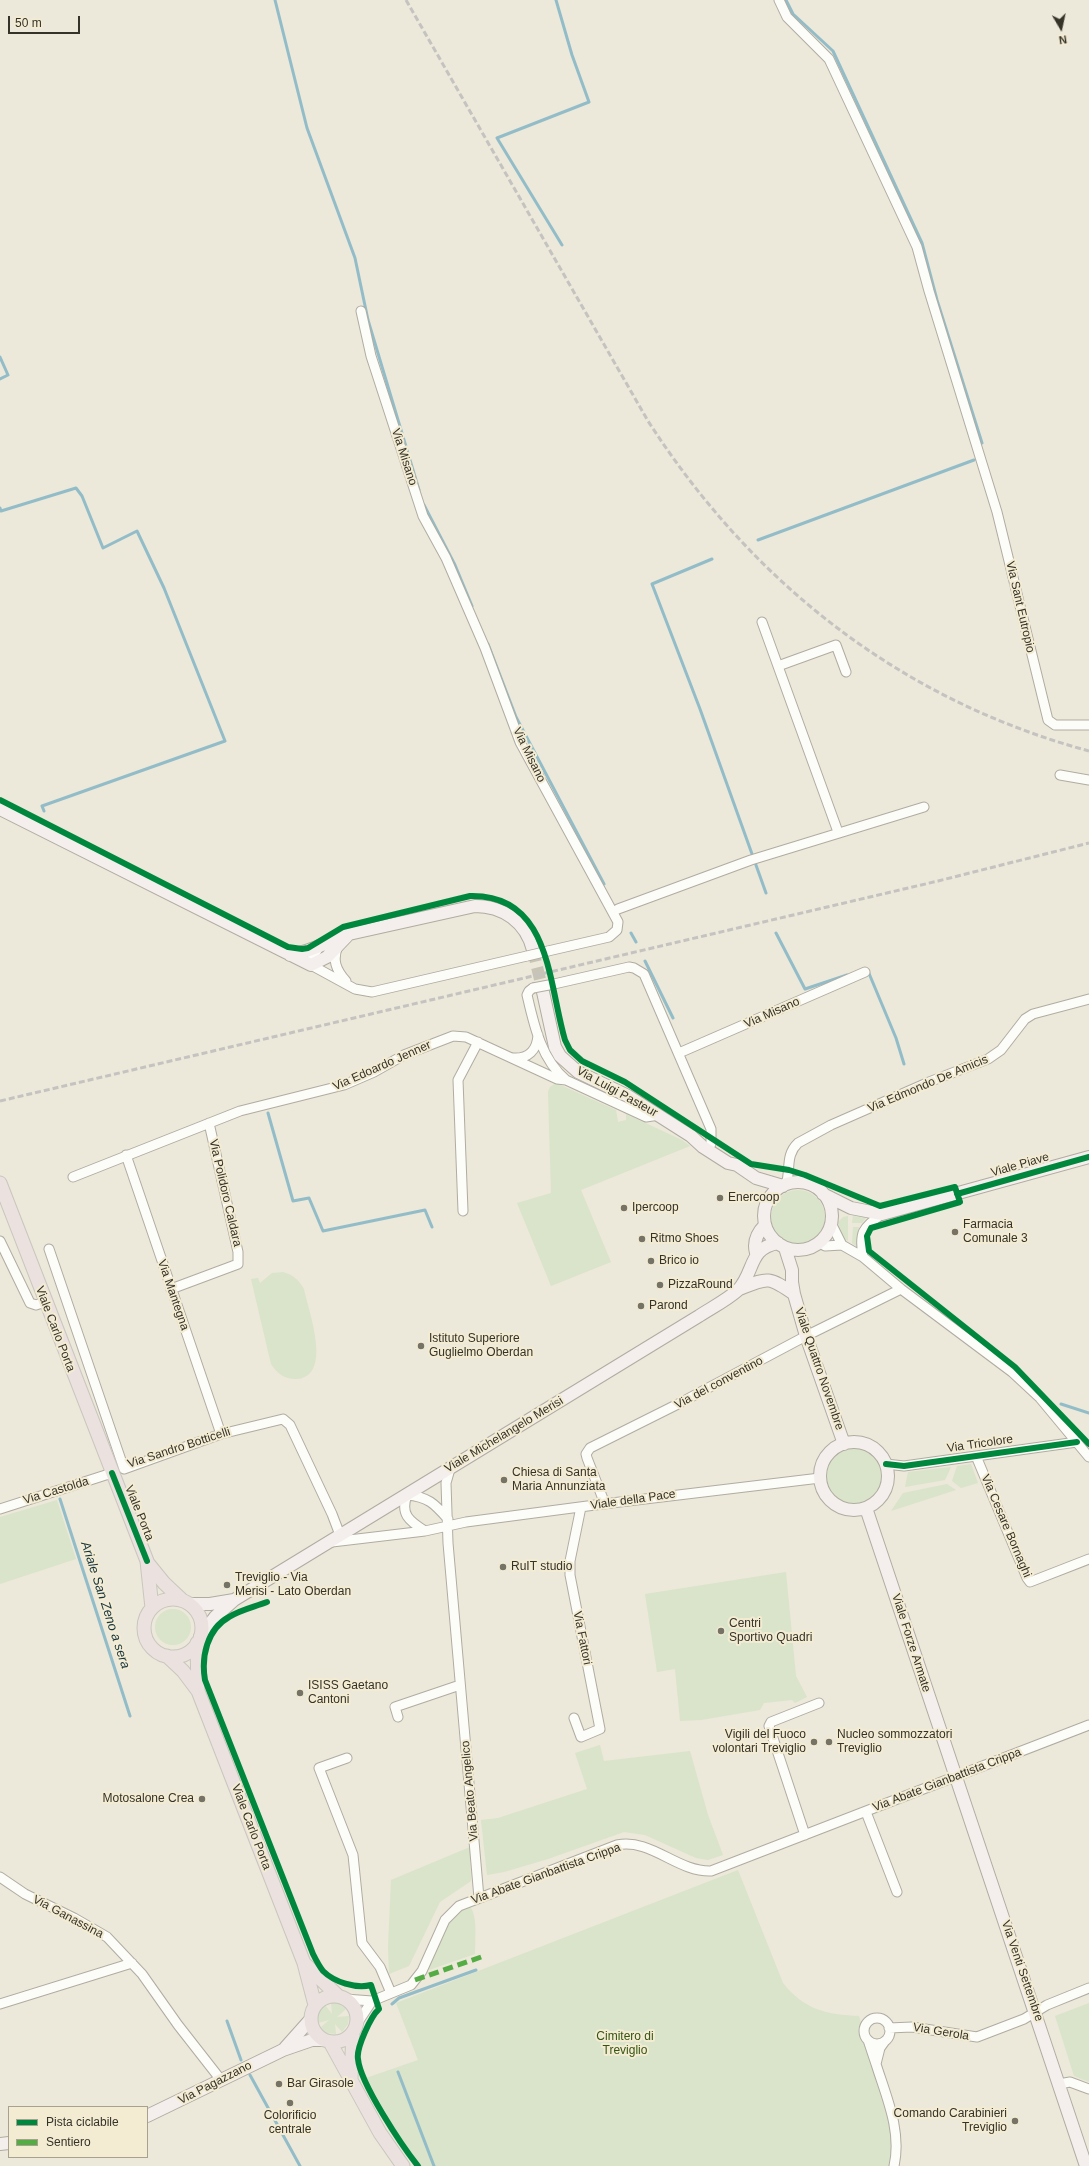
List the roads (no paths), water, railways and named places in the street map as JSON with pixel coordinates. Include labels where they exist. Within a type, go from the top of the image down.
[{"type":"main road","name":"Viale Carlo Porta","points":[[0,1183],[112,1474]]},
{"type":"main road","name":"Viale Porta","points":[[112,1474],[147,1561]]},
{"type":"main road","name":"Viale Carlo Porta","points":[[147,1561],[164,1583],[186,1602],[199,1616],[201,1623],[199,1640],[198,1691]]},
{"type":"main road","points":[[147,1561],[152,1608],[166,1600],[186,1602]]},
{"type":"main road","name":"Viale Carlo Porta","points":[[152,1608],[144,1624],[147,1641],[152,1648],[167,1656],[183,1671],[198,1691],[304,1963],[315,2005]]},
{"type":"main road","points":[[167,1656],[184,1654],[199,1640]]},
{"type":"main road","name":"Viale Carlo Porta","points":[[304,1963],[356,2011],[351,2078]]},
{"type":"main road","points":[[341,1997],[325,1997],[315,2005],[310,2020],[314,2032],[326,2041],[351,2078],[380,2132],[403,2166]]},
{"type":"main road","points":[[326,2041],[343,2041],[355,2029]]},
{"type":"street","name":"Via Sant Eutropio","points":[[778,0],[787,17],[829,59],[917,247],[929,291],[997,512],[1048,720],[1055,725],[1089,725]]},
{"type":"street","name":"Via Misano","points":[[311,965],[355,989],[372,992],[530,953],[548,951],[608,937],[615,933],[618,922],[520,742],[485,648],[446,558],[423,516],[371,356],[361,310]]},
{"type":"street","points":[[762,622],[838,832]]},
{"type":"street","points":[[778,666],[836,645],[846,672]]},
{"type":"street","points":[[1060,775],[1089,780]]},
{"type":"street","points":[[618,909],[754,860],[838,832],[924,807]]},
{"type":"street","points":[[0,809],[311,965]]},
{"type":"street","points":[[290,954],[305,953],[319,948],[333,939],[349,934],[467,907],[482,906],[498,910],[513,918],[525,930],[530,953]]},
{"type":"street","points":[[311,965],[327,957],[349,934]]},
{"type":"street","points":[[338,946],[335,960],[336,968],[348,984]]},
{"type":"street","points":[[311,965],[312,958],[319,948]]},
{"type":"street","points":[[660,1116],[646,1117],[566,1080],[551,1064],[538,1035],[527,995],[529,991],[629,967],[640,971],[647,979],[711,1130],[711,1144]]},
{"type":"street","name":"Via Misano","points":[[679,1053],[865,972]]},
{"type":"street","name":"Via Luigi Pasteur","points":[[538,990],[560,1056],[578,1072],[621,1092],[691,1136],[703,1147],[726,1162],[737,1165],[756,1178],[785,1185]]},
{"type":"street","name":"Via Edmondo De Amicis","points":[[785,1185],[788,1160],[794,1147],[798,1143],[831,1125],[929,1082],[988,1059],[1001,1050],[1026,1019],[1033,1014],[1089,999]]},
{"type":"street","name":"Via Edoardo Jenner","points":[[73,1177],[240,1111],[344,1085],[374,1072],[404,1055],[452,1036],[459,1035],[478,1042],[557,1079],[566,1080]]},
{"type":"street","points":[[513,1058],[520,1058],[531,1053],[538,1041],[538,1035]]},
{"type":"street","points":[[463,1211],[458,1080],[478,1042]]},
{"type":"street","name":"Via Polidoro Caldara","points":[[171,1289],[238,1264],[238,1252],[209,1123]]},
{"type":"street","name":"Via Luigi Pasteur","points":[[691,1136],[697,1135],[734,1158],[737,1165]]},
{"type":"street","name":"Via Mantegna","points":[[126,1155],[221,1434]]},
{"type":"street","name":"Viale Piave","points":[[823,1194],[851,1208],[882,1214],[1089,1157]]},
{"type":"street","points":[[756,1178],[767,1202]]},
{"type":"street","points":[[794,1294],[792,1270],[781,1245],[772,1238],[765,1225],[764,1213],[767,1202],[777,1190],[785,1185],[802,1183],[810,1185],[823,1194],[828,1200],[832,1219],[842,1245]]},
{"type":"street","points":[[756,1254],[764,1246],[781,1245],[806,1249],[820,1243],[829,1230],[832,1219],[851,1208]]},
{"type":"street","points":[[863,1258],[860,1240],[862,1232],[865,1226],[882,1214]]},
{"type":"street","name":"Viale Michelangelo Merisi","points":[[199,1640],[215,1617],[234,1600],[699,1316],[737,1290],[746,1278],[756,1254],[754,1246],[758,1232],[765,1225]]},
{"type":"street","points":[[0,1241],[30,1302],[36,1305],[45,1302]]},
{"type":"street","points":[[820,1243],[825,1246],[842,1245],[863,1258],[901,1289],[1012,1372],[1040,1398],[1089,1456]]},
{"type":"street","name":"Via Sandro Botticelli","points":[[49,1248],[124,1469],[221,1434],[276,1419],[288,1421],[332,1514],[340,1535]]},
{"type":"street","points":[[792,1270],[806,1249]]},
{"type":"street","points":[[737,1290],[764,1280],[778,1283],[794,1294]]},
{"type":"street","name":"Via del conventino","points":[[605,1504],[587,1458],[587,1450],[678,1404],[806,1336],[901,1289]]},
{"type":"street","name":"Viale Quattro Novembre","points":[[794,1294],[806,1336],[844,1444]]},
{"type":"street","points":[[857,1442],[870,1446],[881,1455],[886,1464],[888,1475],[886,1490],[876,1502],[866,1508],[851,1510],[836,1505],[825,1494],[820,1478],[821,1469],[826,1457],[832,1450],[844,1444],[857,1442]]},
{"type":"street","name":"Via Tricolore","points":[[886,1464],[904,1466],[1077,1442]]},
{"type":"street","name":"Via Cesare Bornaghi","points":[[976,1456],[1026,1578],[1030,1582],[1089,1559]]},
{"type":"street","points":[[448,1523],[446,1482],[450,1469]]},
{"type":"street","name":"Via Castolda","points":[[0,1509],[112,1474]]},
{"type":"street","name":"Viale della Pace","points":[[329,1542],[425,1531],[448,1523],[820,1478]]},
{"type":"street","points":[[425,1531],[415,1525],[404,1510],[407,1495],[420,1496],[431,1501],[448,1523]]},
{"type":"street","name":"Via Fattori","points":[[574,1718],[581,1737],[600,1729],[570,1575],[570,1561],[581,1508]]},
{"type":"street","name":"Viale Forze Armate","points":[[866,1508],[956,1777]]},
{"type":"street","name":"Via Beato Angelico","points":[[448,1523],[460,1685],[479,1898]]},
{"type":"street","name":"Viale Michelangelo Merisi","points":[[186,1602],[210,1604],[234,1600]]},
{"type":"street","points":[[398,1717],[395,1707],[460,1685]]},
{"type":"street","points":[[805,1835],[769,1726],[771,1722],[819,1703]]},
{"type":"street","name":"Via Abate Gianbattista Crippa","points":[[372,2002],[411,1985],[423,1968],[443,1924],[451,1913],[459,1906],[479,1898],[619,1845],[639,1846],[690,1868],[711,1871],[1089,1725]]},
{"type":"street","points":[[347,1758],[319,1768],[353,1855],[362,1943],[380,1967],[392,1993]]},
{"type":"street","name":"Via Venti Settembre","points":[[956,1777],[1060,2084],[1086,2166]]},
{"type":"street","points":[[866,1812],[897,1892]]},
{"type":"street","name":"Via Ganassina","points":[[0,1877],[25,1894],[74,1918],[107,1937],[132,1963],[221,2080]]},
{"type":"street","points":[[0,2004],[132,1963]]},
{"type":"street","name":"Via Gerola","points":[[889,2028],[912,2027],[977,2037],[1024,2019],[1035,2011],[1089,1988]]},
{"type":"street","points":[[341,1997],[372,2002],[355,2029]]},
{"type":"street","points":[[876,2064],[880,2048],[886,2040],[889,2028],[882,2019],[869,2020],[864,2030],[894,2122],[896,2151],[894,2166]]},
{"type":"street","name":"Via Pagazzano","points":[[283,2050],[310,2020]]},
{"type":"street","name":"Via Pagazzano","points":[[148,2116],[283,2050],[312,2040],[326,2041]]},
{"type":"street","points":[[868,2040],[875,2044],[886,2040]]},
{"type":"street","points":[[1060,2084],[1070,2082],[1089,2089]]},
{"type":"waterway","points":[[275,0],[307,128],[355,258],[368,320],[419,490]]},
{"type":"waterway","points":[[556,0],[572,55],[589,102],[497,138],[562,245]]},
{"type":"waterway","points":[[786,0],[793,14],[833,51],[922,243],[937,300],[982,443]]},
{"type":"waterway","points":[[0,357],[8,375],[0,379]]},
{"type":"waterway","points":[[758,540],[974,460]]},
{"type":"waterway","points":[[0,508],[1,511],[76,488],[82,496],[103,548],[137,531],[164,588],[225,741],[42,806],[44,811]]},
{"type":"waterway","points":[[424,505],[455,565],[472,606]]},
{"type":"waterway","points":[[712,559],[652,584],[700,709],[766,893]]},
{"type":"waterway","points":[[488,644],[516,717],[604,884]]},
{"type":"waterway","points":[[631,933],[636,942]]},
{"type":"waterway","points":[[776,933],[805,989],[847,975]]},
{"type":"waterway","points":[[645,961],[673,1018]]},
{"type":"waterway","points":[[868,971],[896,1038],[904,1064]]},
{"type":"waterway","points":[[268,1113],[293,1201],[309,1198],[323,1231],[425,1210],[432,1227]]},
{"type":"waterway","points":[[1061,1404],[1089,1413]]},
{"type":"waterway","name":"Ariale San Zeno a sera","points":[[60,1499],[130,1716]]},
{"type":"waterway","points":[[392,2004],[399,1998],[476,1970]]},
{"type":"waterway","name":"Ariale San Zeno a sera","points":[[227,2021],[241,2060]]},
{"type":"waterway","points":[[398,2072],[434,2166]]},
{"type":"waterway","name":"Ariale San Zeno a sera","points":[[250,2075],[300,2166]]},
{"type":"tunnel","points":[[533,950],[543,992]]},
{"type":"railway","points":[[406,0],[648,421],[689,480],[735,534],[784,584],[837,628],[895,667],[956,701],[1020,729],[1089,751]]},
{"type":"railway","points":[[0,1101],[938,881],[1089,843]]},
{"type":"place","name":"Enercoop","points":[[720,1198]]},
{"type":"place","name":"Ipercoop","points":[[624,1208]]},
{"type":"place","name":"Farmacia Comunale 3","points":[[955,1232]]},
{"type":"place","name":"Ritmo Shoes","points":[[642,1239]]},
{"type":"place","name":"Brico io","points":[[651,1261]]},
{"type":"place","name":"PizzaRound","points":[[660,1285]]},
{"type":"place","name":"Parond","points":[[641,1306]]},
{"type":"place","name":"Istituto Superiore Guglielmo Oberdan","points":[[421,1346]]},
{"type":"place","name":"Chiesa di Santa Maria Annunziata","points":[[504,1480]]},
{"type":"place","name":"RuIT studio","points":[[503,1567]]},
{"type":"place","name":"Treviglio - Via Merisi - Lato Oberdan","points":[[227,1585]]},
{"type":"place","name":"Centri Sportivo Quadri","points":[[721,1631]]},
{"type":"place","name":"ISISS Gaetano Cantoni","points":[[300,1693]]},
{"type":"place","name":"Vigili del Fuoco volontari Treviglio","points":[[814,1742]]},
{"type":"place","name":"Nucleo sommozzatori Treviglio","points":[[829,1742]]},
{"type":"place","name":"Motosalone Crea","points":[[202,1799]]},
{"type":"place","name":"Bar Girasole","points":[[279,2084]]},
{"type":"place","name":"Colorificio centrale","points":[[290,2103]]},
{"type":"place","name":"Comando Carabinieri Treviglio","points":[[1015,2121]]},
{"type":"park label","name":"Cimitero di Treviglio","points":[[625,2044]]}]
